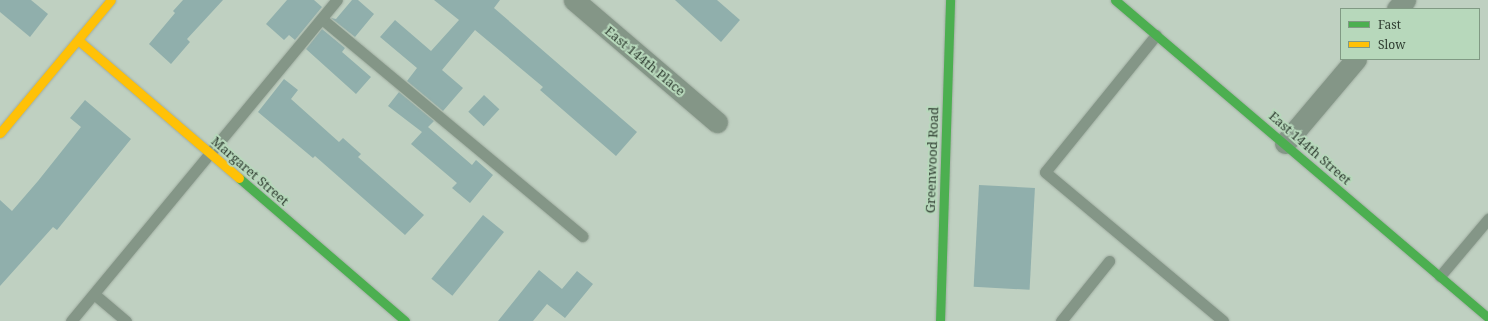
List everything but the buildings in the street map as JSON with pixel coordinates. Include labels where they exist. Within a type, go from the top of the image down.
[{"type":"street","points":[[0,133],[111,0]]},
{"type":"street","name":"East 144th Place","points":[[574,0],[717,122]]},
{"type":"street","name":"Greenwood Road","points":[[943,319],[950,0]]},
{"type":"street","name":"East 144th Street","points":[[1114,0],[1285,143],[1488,318]]},
{"type":"street","points":[[1398,8],[1405,0]]},
{"type":"street","name":"Margaret Street","points":[[78,40],[405,321]]},
{"type":"street","points":[[1285,143],[1355,60]]},
{"type":"lane","points":[[71,321],[338,0]]},
{"type":"lane","points":[[322,19],[582,236]]},
{"type":"lane","points":[[1156,35],[1045,172],[1223,321]]},
{"type":"lane","points":[[1440,276],[1488,219]]},
{"type":"lane","points":[[1061,321],[1109,261]]},
{"type":"lane","points":[[94,294],[126,321]]},
{"type":"traffic: fast","points":[[940,321],[950,0]]},
{"type":"traffic: fast","points":[[1115,0],[1488,318]]},
{"type":"traffic: fast","points":[[239,178],[405,321]]},
{"type":"traffic: slow","points":[[0,133],[111,0]]},
{"type":"traffic: slow","points":[[78,40],[239,178]]}]
